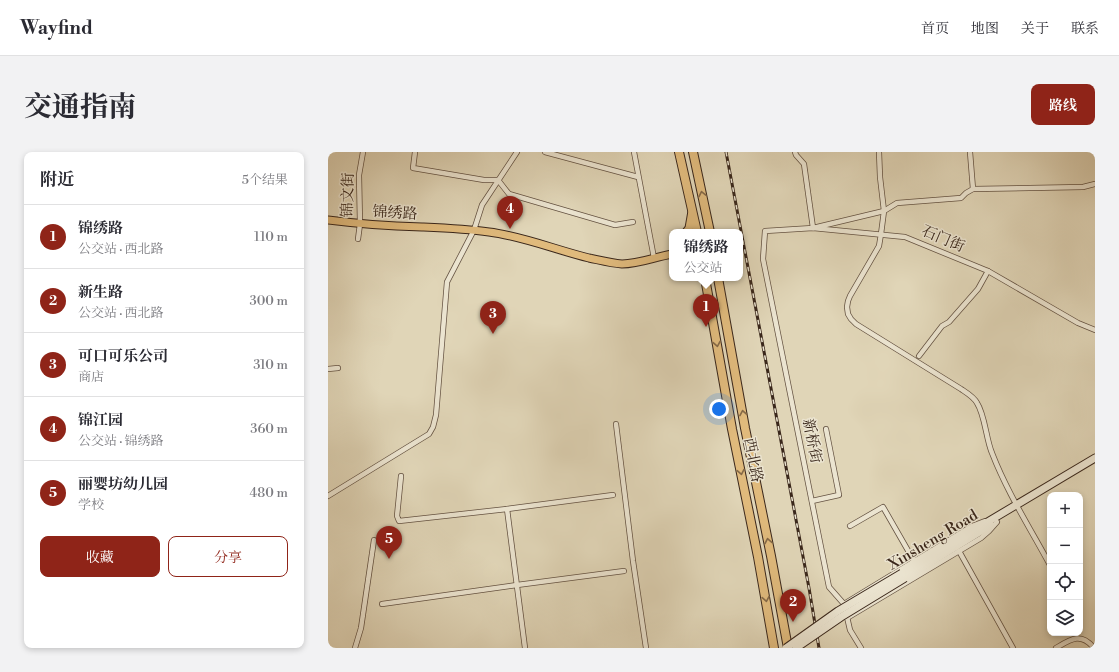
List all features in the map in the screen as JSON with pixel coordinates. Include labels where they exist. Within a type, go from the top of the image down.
[{"type":"highway","points":[[679,152],[696,229]]},
{"type":"highway","points":[[693,152],[709,229]]},
{"type":"highway","name":"西北路","points":[[706,281],[732,429],[758,557],[773,645]]},
{"type":"highway","name":"西北路","points":[[719,281],[787,648]]},
{"type":"main road","points":[[688,229],[692,211]]},
{"type":"main road","name":"锦绣路","points":[[328,220],[360,224],[489,232],[577,255],[621,264],[632,263],[669,254]]},
{"type":"main road","name":"Xinsheng Road","points":[[796,648],[903,576],[1095,458]]},
{"type":"main road","name":"Xinsheng Road","points":[[1017,507],[1095,463]]},
{"type":"main road","name":"Xinsheng Road","points":[[787,648],[838,611],[903,576]]},
{"type":"street","name":"锦文街","points":[[358,239],[360,224],[359,175],[364,152]]},
{"type":"street","points":[[415,152],[413,168],[484,180],[498,180]]},
{"type":"street","points":[[328,495],[429,434],[434,427],[448,282],[474,230],[482,205],[517,152]]},
{"type":"street","points":[[545,152],[638,177]]},
{"type":"street","points":[[634,152],[654,258]]},
{"type":"street","points":[[795,152],[804,164],[813,228],[884,211],[896,203],[961,198],[966,192],[973,189],[1083,187],[1095,184]]},
{"type":"street","points":[[880,152],[880,176],[884,211],[879,246],[850,296],[847,307],[848,314],[856,324],[961,389],[978,403],[991,453],[1017,507],[1049,564]]},
{"type":"street","points":[[970,152],[973,189]]},
{"type":"street","points":[[498,180],[509,194],[615,225],[633,222]]},
{"type":"street","name":"石门街","points":[[765,231],[813,228],[905,237],[988,271],[1078,323],[1095,330]]},
{"type":"street","name":"新桥街","points":[[765,231],[763,259],[830,587],[844,604],[850,630],[861,648]]},
{"type":"street","points":[[919,356],[942,326],[949,322],[978,289],[988,271]]},
{"type":"street","points":[[328,369],[338,368]]},
{"type":"street","points":[[616,424],[633,561],[646,648]]},
{"type":"street","points":[[812,501],[839,495],[826,429]]},
{"type":"street","points":[[401,476],[396,516],[398,521],[507,509],[612,495]]},
{"type":"street","points":[[850,526],[884,507],[914,561]]},
{"type":"street","points":[[507,509],[525,648]]},
{"type":"street","points":[[844,604],[972,526],[996,520]]},
{"type":"street","points":[[847,618],[985,534],[989,531],[996,520]]},
{"type":"street","points":[[355,648],[361,628],[374,540]]},
{"type":"street","points":[[959,551],[1013,648]]},
{"type":"street","points":[[382,604],[624,571]]},
{"type":"street","points":[[1056,648],[1072,638],[1082,639],[1090,643],[1094,648]]},
{"type":"railway","points":[[726,152],[741,229]]},
{"type":"railway","points":[[743,241],[819,648]]},
{"type":"place","name":"锦江园","points":[[510,229]]},
{"type":"place","name":"锦绣路","points":[[706,327]]},
{"type":"place","name":"可口可乐公司","points":[[493,334]]},
{"type":"place","name":"丽婴坊幼儿园","points":[[389,559]]},
{"type":"place","name":"新生路","points":[[793,622]]}]
